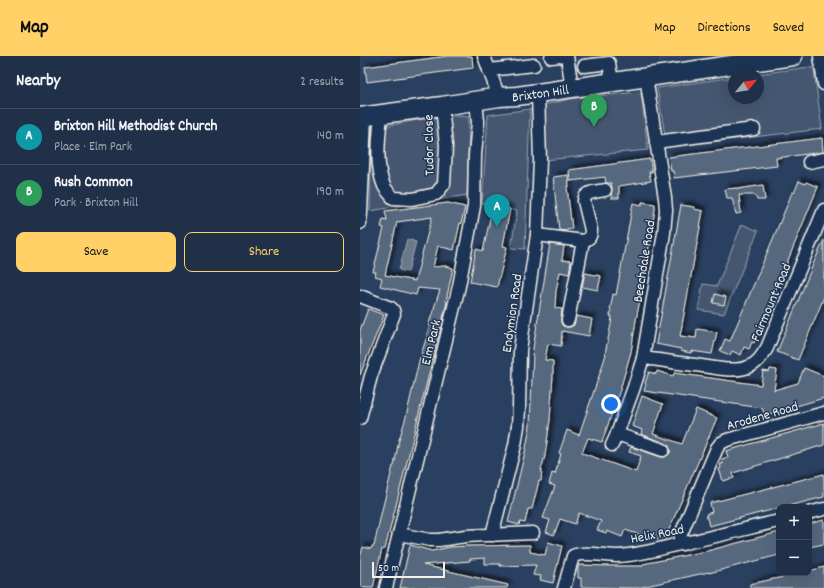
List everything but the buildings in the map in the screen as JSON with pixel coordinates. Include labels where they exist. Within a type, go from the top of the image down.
[{"type":"highway","name":"Brixton Hill","points":[[368,116],[442,106],[499,96],[517,96],[646,77],[716,61],[793,56]]},
{"type":"street","points":[[484,56],[499,96]]},
{"type":"street","points":[[567,56],[572,88]]},
{"type":"street","points":[[820,56],[824,84]]},
{"type":"street","points":[[584,66],[609,63],[612,82]]},
{"type":"street","points":[[489,70],[534,65]]},
{"type":"street","name":"Beechdale Road","points":[[646,77],[664,198],[664,233],[643,358],[614,440],[663,450]]},
{"type":"street","name":"Endymion Road","points":[[492,535],[515,445],[518,426],[520,350],[537,235],[540,160],[538,93]]},
{"type":"street","name":"Elm Park","points":[[386,588],[459,286],[474,206],[475,154],[478,122],[476,100]]},
{"type":"street","name":"Tudor Close","points":[[368,116],[379,150],[379,170],[384,187],[393,198],[412,199],[436,194],[444,184],[446,146],[442,106]]},
{"type":"street","points":[[360,223],[362,213],[368,116]]},
{"type":"street","points":[[656,142],[754,129]]},
{"type":"street","points":[[809,162],[824,159]]},
{"type":"street","points":[[537,235],[583,241],[588,239],[591,235],[591,230],[584,196],[588,193],[605,190]]},
{"type":"street","name":"Fairmount Road","points":[[643,358],[734,370],[749,367],[756,363],[762,357],[767,348],[824,210]]},
{"type":"street","points":[[568,320],[583,241]]},
{"type":"street","points":[[360,296],[394,310],[394,314],[371,376],[364,388],[360,418]]},
{"type":"street","name":"Arodene Road","points":[[682,544],[680,539],[681,534],[717,448],[721,443],[727,440],[824,413]]},
{"type":"street","points":[[812,512],[824,509]]},
{"type":"street","name":"Helix Road","points":[[564,588],[573,556],[576,554],[617,556],[632,554],[776,522]]},
{"type":"street","points":[[399,534],[430,540],[439,540],[466,536],[533,533]]},
{"type":"shaded area","points":[[578,56],[596,56],[598,70],[581,72]]},
{"type":"shaded area","points":[[658,56],[685,56],[685,57],[659,61]]},
{"type":"shaded area","points":[[810,67],[812,68],[814,70],[822,129],[667,147],[657,88],[728,78],[728,104],[764,104],[764,73]]},
{"type":"shaded area","points":[[639,92],[641,94],[648,150],[544,160],[542,105],[576,98]]},
{"type":"shaded area","points":[[530,109],[525,249],[511,248],[517,211],[482,203],[488,115]]},
{"type":"shaded area","points":[[443,115],[469,117],[467,195],[370,211],[371,129]]},
{"type":"shaded area","points":[[742,224],[758,231],[724,314],[698,310],[703,284],[717,286]]},
{"type":"shaded area","points":[[407,239],[416,242],[408,272],[399,270]]},
{"type":"place","name":"Rush Common","points":[[594,127]]},
{"type":"place","name":"Brixton Hill Methodist Church","points":[[497,227]]}]
